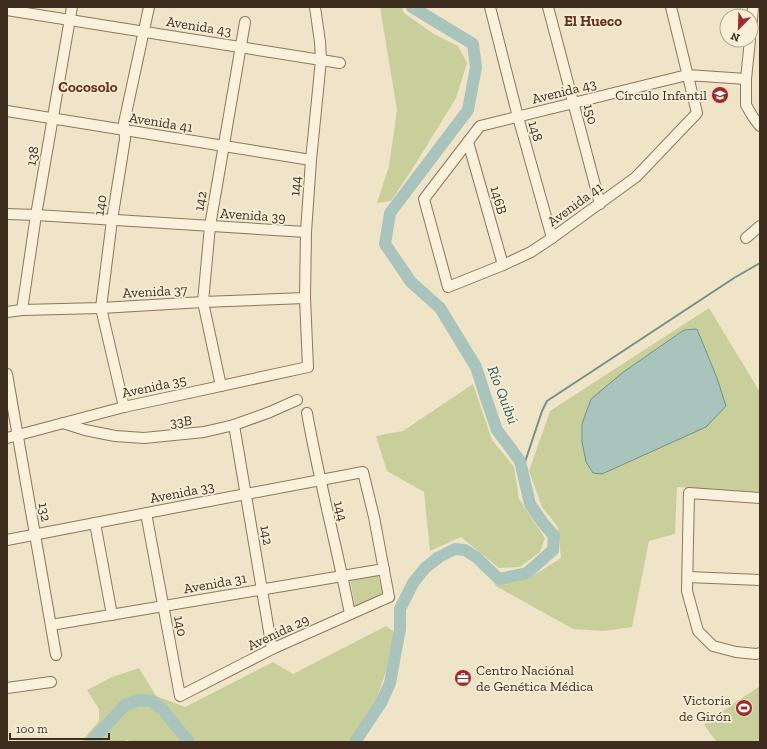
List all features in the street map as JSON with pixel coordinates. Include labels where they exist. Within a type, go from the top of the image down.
[{"type":"street","name":"138","points":[[22,310],[36,215],[72,7]]},
{"type":"street","name":"140","points":[[124,407],[101,308],[112,220],[125,138],[124,122],[149,7]]},
{"type":"street","name":"144","points":[[308,367],[305,298],[306,232],[311,160],[321,60],[315,7]]},
{"type":"street","name":"148","points":[[490,7],[518,117],[552,238]]},
{"type":"street","name":"150","points":[[548,7],[600,204]]},
{"type":"street","points":[[671,7],[687,75]]},
{"type":"street","name":"Avenida 43","points":[[7,10],[242,46],[340,63]]},
{"type":"street","name":"142","points":[[221,386],[203,302],[210,226],[245,22]]},
{"type":"street","points":[[749,48],[746,79],[746,105],[760,126]]},
{"type":"street","name":"Avenida 43","points":[[448,287],[424,199],[480,126],[687,75],[746,79]]},
{"type":"street","name":"Avenida 41","points":[[448,287],[531,252],[636,177],[697,114],[687,75]]},
{"type":"street","name":"Avenida 41","points":[[7,110],[311,160]]},
{"type":"street","name":"146B","points":[[468,142],[503,265]]},
{"type":"street","name":"Avenida 39","points":[[7,214],[306,232]]},
{"type":"street","points":[[746,238],[760,226]]},
{"type":"street","name":"Avenida 37","points":[[7,312],[22,310],[101,308],[305,298]]},
{"type":"street","name":"Avenida 35","points":[[7,438],[124,407],[308,367]]},
{"type":"street","name":"132","points":[[7,374],[56,655]]},
{"type":"street","name":"33B","points":[[63,423],[115,436],[144,438],[204,432],[234,425],[297,400]]},
{"type":"street","name":"144","points":[[307,413],[319,480],[343,576],[350,614]]},
{"type":"street","name":"142","points":[[234,425],[272,649]]},
{"type":"street","name":"Avenida 33","points":[[7,540],[363,472],[374,517],[384,569]]},
{"type":"street","points":[[760,498],[689,493],[687,591],[698,631],[713,646],[736,652],[760,653]]},
{"type":"street","name":"140","points":[[146,513],[180,696]]},
{"type":"street","points":[[95,523],[112,615]]},
{"type":"street","name":"Avenida 31","points":[[51,625],[384,569]]},
{"type":"street","name":"Avenida 29","points":[[180,696],[272,649],[389,597],[384,569]]},
{"type":"street","points":[[688,577],[760,580]]},
{"type":"street","points":[[7,688],[51,682]]},
{"type":"green space","points":[[380,7],[402,7],[404,13],[434,34],[458,46],[467,63],[456,98],[413,168],[391,201],[377,203],[389,166],[397,110]]},
{"type":"green space","points":[[709,308],[760,392],[760,492],[677,487],[675,534],[649,541],[632,627],[604,631],[573,629],[494,585],[531,577],[561,558],[558,527],[542,507],[529,471],[550,411]]},
{"type":"green space","points":[[473,384],[492,440],[514,467],[519,499],[545,538],[540,552],[520,567],[499,568],[461,537],[430,551],[424,492],[387,471],[376,436],[403,431]]},
{"type":"green space","points":[[378,575],[383,594],[355,607],[350,579]]},
{"type":"green space","points":[[386,626],[394,632],[387,668],[377,698],[375,719],[361,742],[133,742],[127,740],[124,742],[81,742],[99,721],[99,709],[87,690],[112,677],[139,668],[156,696],[185,707],[273,662],[293,674]]},
{"type":"green space","name":"Victoria de Girón","points":[[760,686],[760,742],[717,742],[704,725]]},
{"type":"water","points":[[697,329],[717,378],[726,406],[706,427],[602,474],[593,473],[586,462],[582,442],[582,424],[591,399],[622,373],[684,330]]},
{"type":"waterway","name":"Río Quibú","points":[[355,742],[381,703],[390,683],[400,629],[400,609],[413,583],[425,568],[439,557],[455,549],[465,550],[476,557],[499,579],[527,573],[553,550],[554,536],[530,504],[520,461],[497,430],[476,367],[440,308],[411,282],[385,244],[390,213],[468,110],[476,67],[473,44],[412,7]]},
{"type":"waterway","points":[[522,471],[542,411],[547,401],[734,278],[760,263]]},
{"type":"waterway","name":"Río Quibú","points":[[91,742],[125,705],[139,700],[152,701],[162,709],[189,742]]},
{"type":"place","name":"Círculo Infantil","points":[[720,95]]},
{"type":"place","name":"Centro Naciónal de Genética Médica","points":[[463,678]]},
{"type":"place","name":"Victoria de Girón","points":[[744,708]]},
{"type":"district","name":"El Hueco","points":[[593,21]]},
{"type":"district","name":"Cocosolo","points":[[88,87]]}]
